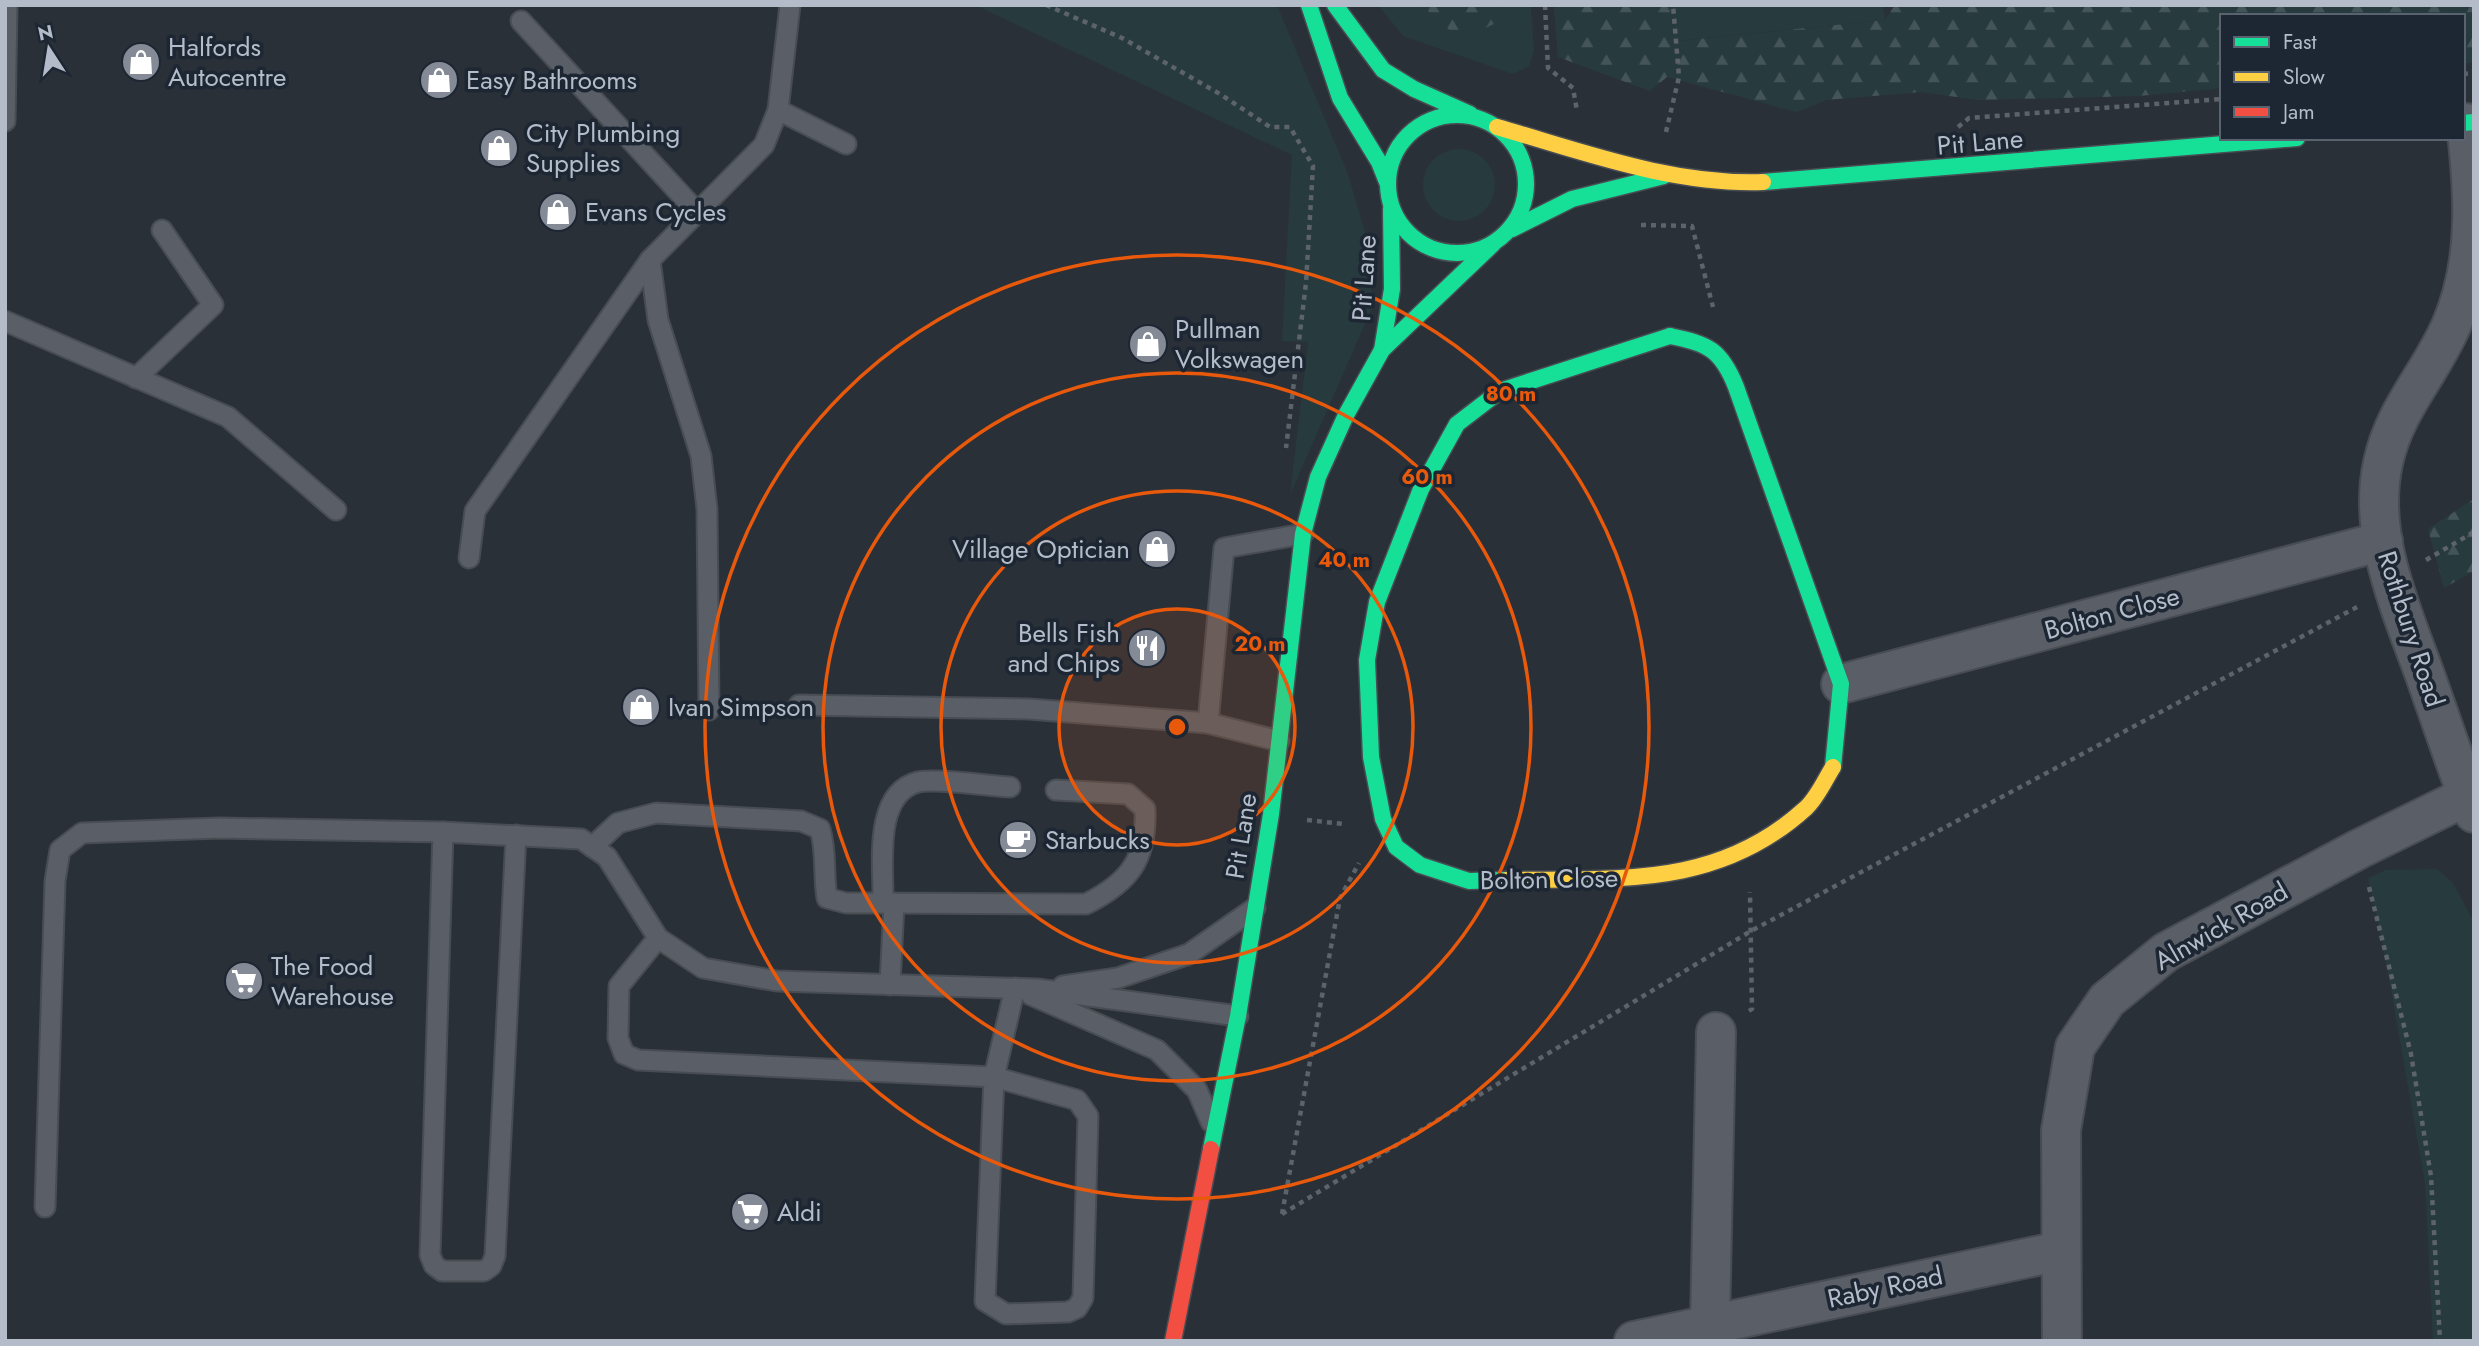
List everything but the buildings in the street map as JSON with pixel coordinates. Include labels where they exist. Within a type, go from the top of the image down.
[{"type":"street","points":[[1309,5],[1340,98],[1379,162],[1387,182],[1391,209],[1401,226],[1416,241],[1434,250],[1454,254],[1474,252],[1493,244],[1512,229],[1572,199],[1665,176]]},
{"type":"street","points":[[1335,5],[1384,70],[1414,89],[1497,127],[1665,176]]},
{"type":"street","points":[[1387,182],[1391,161],[1400,143],[1415,128],[1434,118],[1454,114],[1475,117]]},
{"type":"street","name":"Rothbury Road","points":[[2468,123],[2473,189],[2471,259],[2451,326],[2406,400],[2392,431],[2383,465],[2380,495],[2388,565],[2471,805]]},
{"type":"street","points":[[1497,127],[1513,143],[1523,163],[1527,185],[1523,206],[1512,229]]},
{"type":"street","name":"Pit Lane","points":[[1665,176],[1740,183],[1805,181],[2274,140]]},
{"type":"street","name":"Pit Lane","points":[[1382,350],[1392,289],[1394,247],[1391,209]]},
{"type":"street","name":"Pit Lane","points":[[1173,1341],[1238,1016],[1271,814],[1303,534],[1318,477],[1346,415],[1382,350],[1493,244]]},
{"type":"street","name":"Bolton Close","points":[[1670,335],[1706,343],[1726,361],[1840,684],[1833,767],[1808,807],[1748,849],[1706,867],[1657,877],[1469,881],[1420,865],[1396,847],[1383,819],[1371,757],[1367,660],[1377,602],[1421,489],[1457,424],[1500,391],[1670,335]]},
{"type":"street","name":"Bolton Close","points":[[1840,684],[2388,565]]},
{"type":"street","name":"Alnwick Road","points":[[2062,1341],[2061,1129],[2075,1047],[2107,1000],[2166,952],[2359,849],[2471,805]]},
{"type":"street","points":[[1710,1324],[1716,1032]]},
{"type":"street","name":"Raby Road","points":[[1634,1341],[2060,1251]]},
{"type":"lane","points":[[5,121],[7,5]]},
{"type":"lane","points":[[469,558],[475,511],[650,260],[764,145],[778,110],[790,5]]},
{"type":"lane","points":[[521,21],[697,212]]},
{"type":"lane","points":[[778,110],[846,144]]},
{"type":"lane","points":[[136,378],[213,305],[162,230]]},
{"type":"lane","points":[[650,260],[658,320],[701,456],[707,509],[709,710]]},
{"type":"lane","points":[[5,321],[228,417],[336,510]]},
{"type":"lane","points":[[1208,723],[1224,548],[1303,534]]},
{"type":"lane","points":[[799,705],[1029,709],[1208,723],[1279,741]]},
{"type":"lane","points":[[890,985],[885,824],[888,808],[900,791],[919,782],[1010,787]]},
{"type":"lane","points":[[592,847],[618,823],[656,813],[801,821],[820,829],[826,848],[824,882],[827,898],[846,903],[1086,904],[1109,892],[1138,861],[1146,836],[1145,809],[1128,794],[1056,790]]},
{"type":"lane","points":[[45,1207],[55,881],[60,850],[82,833],[219,828],[443,832],[581,839],[607,858],[627,885],[657,938],[703,968],[777,981],[1025,989],[1238,1016]]},
{"type":"lane","points":[[443,832],[430,1255],[434,1265],[442,1271],[484,1271],[491,1266],[495,1256],[516,835]]},
{"type":"lane","points":[[1025,989],[1118,978],[1189,954],[1255,908]]},
{"type":"lane","points":[[657,938],[619,986],[618,1038],[624,1054],[638,1060],[995,1077],[1077,1100],[1088,1115],[1083,1298],[1077,1308],[1068,1312],[1006,1314],[985,1301],[995,1077],[1025,989]]},
{"type":"lane","points":[[1025,989],[1024,992],[1157,1050],[1197,1090],[1215,1131]]},
{"type":"path","points":[[1046,5],[1122,38],[1220,94],[1270,127],[1290,127],[1313,166],[1306,283],[1284,457]]},
{"type":"path","points":[[1545,5],[1548,68],[1573,88],[1584,152]]},
{"type":"path","points":[[1666,132],[1679,77],[1673,5]]},
{"type":"path","points":[[1952,133],[1969,118],[2220,99]]},
{"type":"path","points":[[1637,224],[1692,226],[1726,361]]},
{"type":"path","points":[[1383,819],[1340,898],[1282,1214],[1751,931],[2388,565],[2425,560],[2474,532]]},
{"type":"path","points":[[1271,814],[1338,825],[1383,819]]},
{"type":"path","points":[[1716,1032],[1752,1009],[1748,849]]},
{"type":"path","points":[[2359,849],[2411,1054],[2431,1176],[2440,1341]]},
{"type":"green space","points":[[975,5],[1277,5],[1348,174],[1370,250],[1372,308],[1290,495],[1308,342],[1282,341],[1292,155]]},
{"type":"green space","points":[[1378,5],[1421,5],[1433,15],[1500,21],[1499,5],[1531,5],[1534,51],[1529,66],[1513,74],[1403,36]]},
{"type":"green space","points":[[1421,5],[1499,5],[1500,21],[1461,40]]},
{"type":"green space","points":[[1554,5],[1674,5],[1678,41],[1885,20],[1895,5],[2474,5],[2474,62],[2465,64],[2465,14],[2220,14],[2220,88],[2139,96],[1978,100],[1921,92],[1826,100],[1797,112],[1667,77],[1650,91],[1558,57]]},
{"type":"green space","points":[[1564,5],[1883,5],[1885,20],[1677,41]]},
{"type":"green space","points":[[1466,149],[1485,159],[1493,171],[1493,199],[1485,211],[1473,219],[1452,221],[1433,211],[1425,199],[1423,178],[1433,159],[1445,151]]},
{"type":"green space","points":[[2474,499],[2474,571],[2444,588],[2428,529]]},
{"type":"green space","points":[[2437,869],[2453,883],[2474,922],[2474,1341],[2433,1341],[2425,1183],[2385,956],[2368,878],[2386,870]]},
{"type":"traffic: fast","points":[[1309,5],[1340,98],[1379,162],[1387,182]]},
{"type":"traffic: fast","points":[[1335,5],[1383,70],[1414,89],[1470,114]]},
{"type":"traffic: fast","points":[[1457,115],[1484,120],[1506,135],[1521,157],[1526,184],[1521,211],[1506,233],[1484,248],[1457,253],[1430,248],[1408,233],[1393,211],[1388,184],[1393,157],[1408,135],[1430,120],[1457,115]]},
{"type":"traffic: fast","points":[[2465,123],[2474,122]]},
{"type":"traffic: fast","points":[[1763,182],[2273,140]]},
{"type":"traffic: fast","points":[[1512,229],[1572,199],[1664,176]]},
{"type":"traffic: fast","points":[[1382,350],[1392,289],[1391,209]]},
{"type":"traffic: fast","points":[[1211,1149],[1238,1016],[1271,814],[1303,534],[1318,477],[1346,415],[1382,350],[1493,244]]},
{"type":"traffic: fast","points":[[1670,336],[1712,350],[1725,364],[1736,387],[1841,684],[1833,767]]},
{"type":"traffic: fast","points":[[1506,880],[1469,881],[1420,865],[1396,847],[1383,819],[1371,757],[1367,660],[1377,602],[1421,489],[1457,424],[1500,391],[1670,336]]},
{"type":"traffic: slow","points":[[1497,127],[1661,173],[1729,182],[1763,182]]},
{"type":"traffic: slow","points":[[1506,880],[1626,878],[1701,866],[1737,853],[1772,834],[1810,804],[1833,767]]},
{"type":"traffic: jam","points":[[1173,1341],[1211,1149]]},
{"type":"place","name":"Halfords Autocentre","points":[[141,62]]},
{"type":"place","name":"Easy Bathrooms","points":[[439,80]]},
{"type":"place","name":"City Plumbing Supplies","points":[[499,148]]},
{"type":"place","name":"Evans Cycles","points":[[558,212]]},
{"type":"place","name":"Pullman Volkswagen","points":[[1148,344]]},
{"type":"place","name":"Village Optician","points":[[1157,549]]},
{"type":"place","name":"Bells Fish and Chips","points":[[1147,648]]},
{"type":"place","name":"Ivan Simpson","points":[[641,707]]},
{"type":"place","name":"Starbucks","points":[[1018,840]]},
{"type":"place","name":"The Food Warehouse","points":[[244,981]]},
{"type":"place","name":"Aldi","points":[[750,1212]]}]
